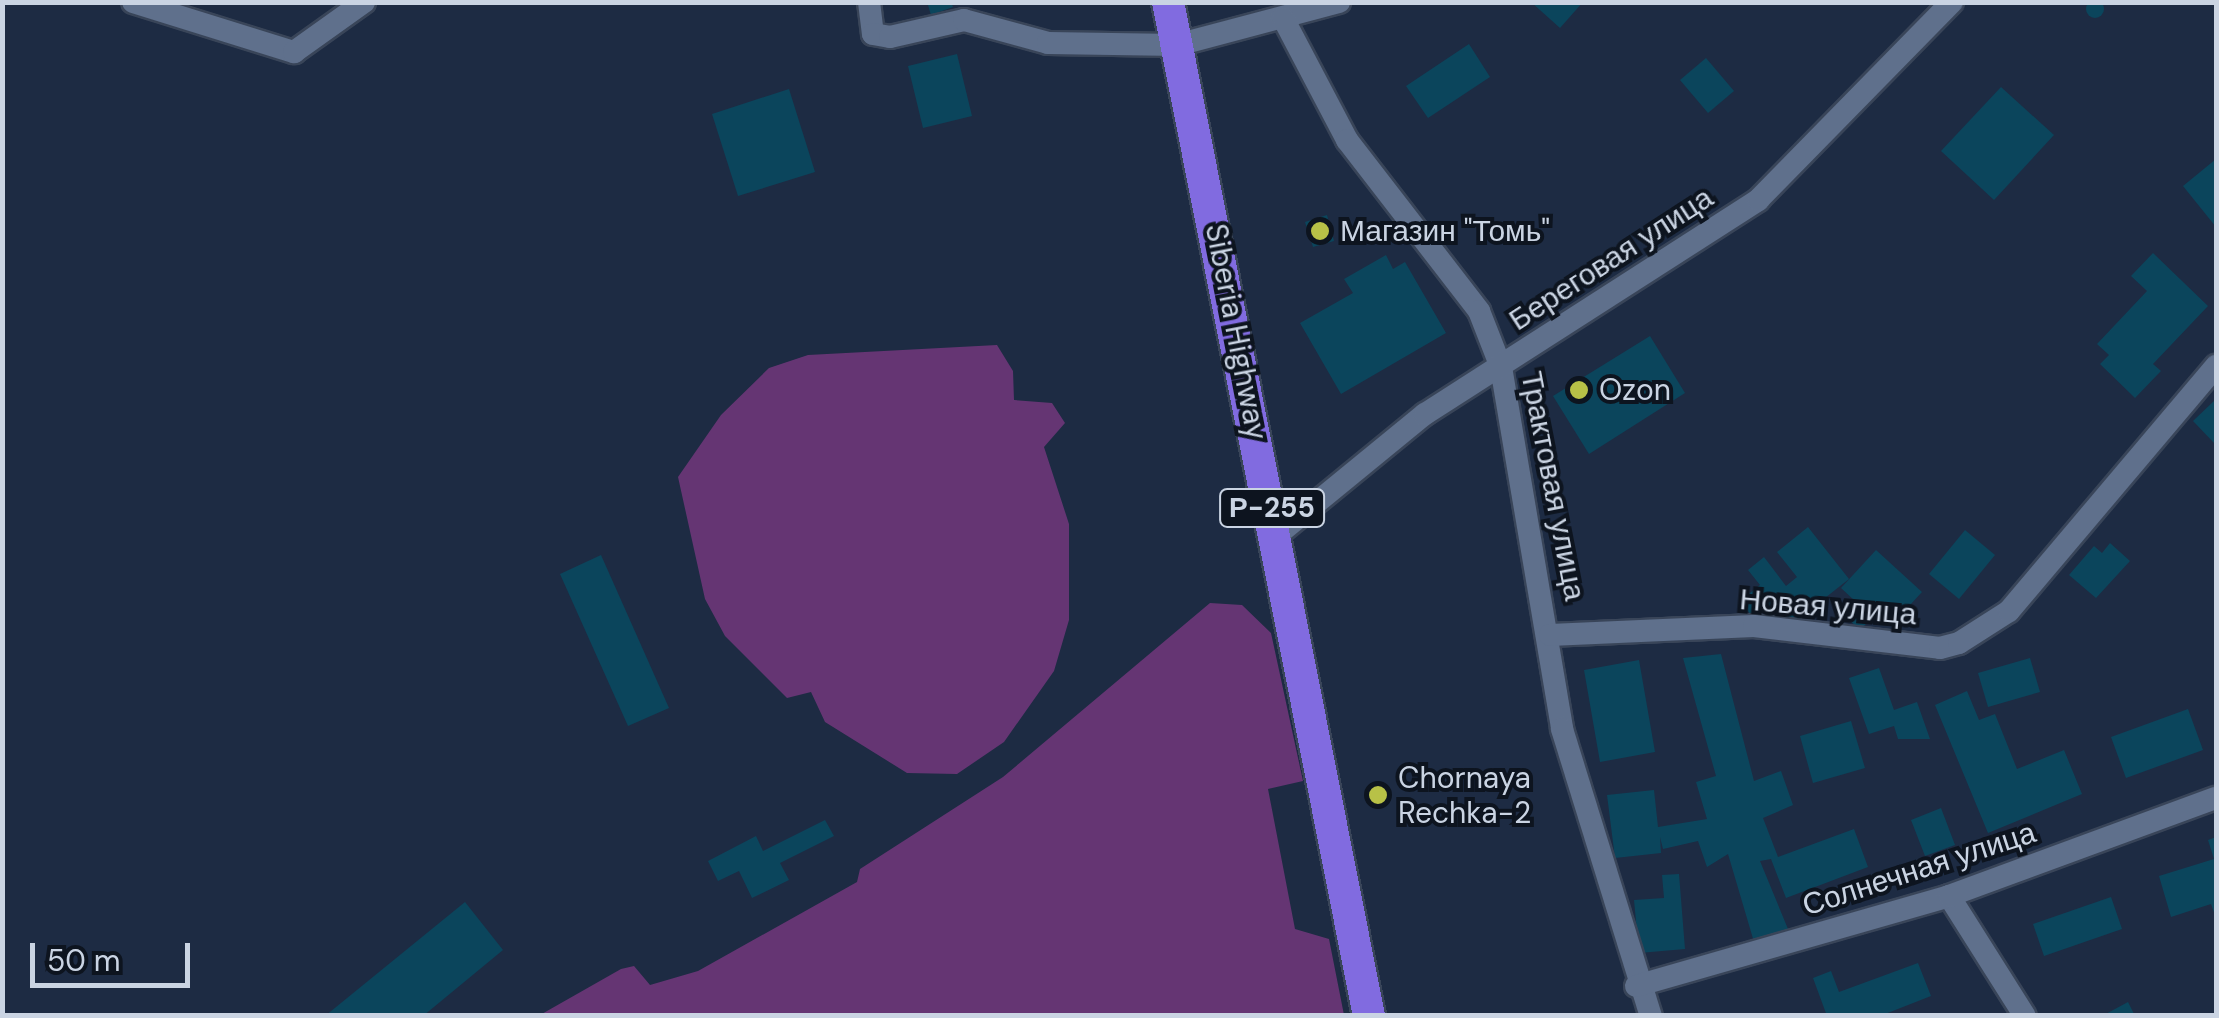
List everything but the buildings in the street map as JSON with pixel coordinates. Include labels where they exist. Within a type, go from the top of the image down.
[{"type":"highway","name":"Siberia Highway","points":[[1168,2],[1277,535],[1369,1016]]},
{"type":"street","points":[[132,2],[294,52],[364,2]]},
{"type":"street","points":[[869,2],[872,34],[890,36],[964,20],[1048,43],[1177,45],[1339,2]]},
{"type":"street","name":"Береговая улица","points":[[1277,535],[1424,414],[1758,200],[1952,2]]},
{"type":"street","name":"Трактовая улица","points":[[1283,18],[1347,140],[1479,311],[1501,367],[1550,635],[1562,729],[1636,986],[1651,1016]]},
{"type":"street","name":"Новая улица","points":[[1550,635],[1754,626],[1940,648],[1958,643],[2009,611],[2216,366]]},
{"type":"street","name":"Солнечная улица","points":[[1636,986],[1949,896],[2216,798]]},
{"type":"street","points":[[1949,896],[2025,1016]]},
{"type":"shaded area","points":[[997,345],[1013,371],[1014,400],[1052,403],[1065,423],[1044,447],[1069,524],[1069,620],[1054,671],[1004,742],[957,774],[907,773],[825,722],[811,692],[787,698],[725,636],[705,599],[678,477],[721,415],[769,368],[808,355]]},
{"type":"shaded area","points":[[1210,603],[1242,605],[1271,633],[1303,781],[1268,789],[1295,929],[1329,939],[1344,1015],[540,1015],[621,969],[634,966],[650,985],[698,971],[857,882],[860,869],[1003,777]]},
{"type":"place","name":"Магазин \"Томь\"","points":[[1320,231]]},
{"type":"place","name":"Ozon","points":[[1579,390]]},
{"type":"place","name":"Chornaya Rechka-2","points":[[1378,795]]}]
